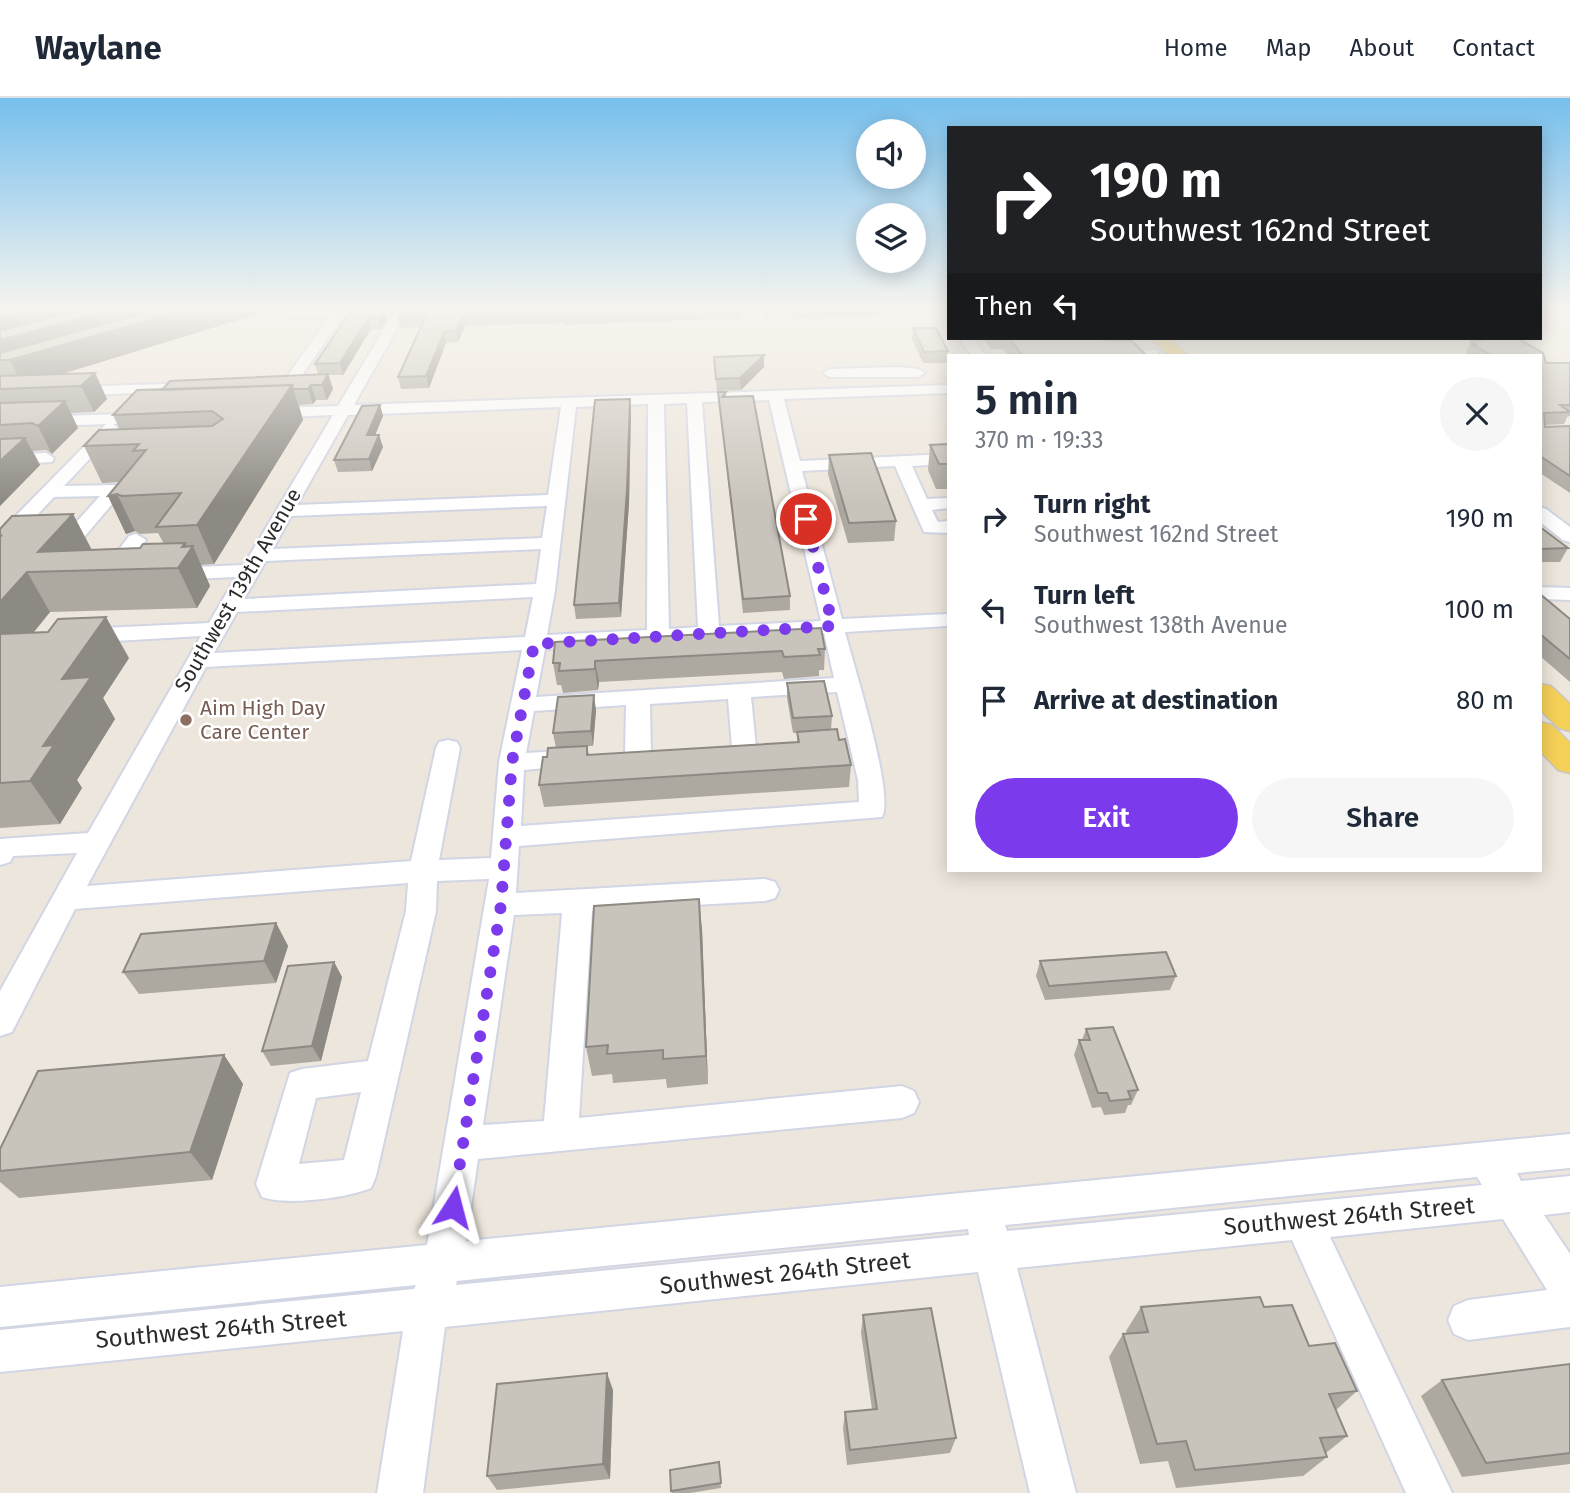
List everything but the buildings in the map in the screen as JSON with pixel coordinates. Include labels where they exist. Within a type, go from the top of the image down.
[{"type":"main road","points":[[1542,695],[1570,721]]},
{"type":"main road","points":[[1542,734],[1570,762]]},
{"type":"street","points":[[291,374],[283,384],[312,383]]},
{"type":"street","name":"Southwest 139th Avenue","points":[[0,1022],[12,978],[65,899],[341,410],[358,374]]},
{"type":"street","points":[[919,374],[927,390]]},
{"type":"street","points":[[34,422],[68,391],[80,376]]},
{"type":"street","points":[[3,392],[209,386]]},
{"type":"street","points":[[249,414],[947,389]]},
{"type":"street","points":[[65,899],[423,871],[504,853],[873,810],[871,780],[848,740],[848,684],[775,395]]},
{"type":"street","points":[[694,398],[709,633]]},
{"type":"street","points":[[656,400],[658,635]]},
{"type":"street","points":[[400,1493],[427,1310],[444,1261],[501,905],[512,762],[545,590],[569,403]]},
{"type":"street","points":[[0,423],[171,417]]},
{"type":"street","points":[[0,546],[118,419]]},
{"type":"street","points":[[0,460],[46,458]]},
{"type":"street","points":[[79,460],[109,459]]},
{"type":"street","points":[[793,466],[947,459]]},
{"type":"street","points":[[901,461],[931,528],[947,527]]},
{"type":"street","points":[[0,546],[66,545],[115,490],[49,492]]},
{"type":"street","points":[[283,512],[557,500]]},
{"type":"street","points":[[920,505],[947,503]]},
{"type":"street","points":[[1542,515],[1570,536]]},
{"type":"street","points":[[136,540],[113,574],[139,576],[254,563],[551,543]]},
{"type":"street","points":[[229,606],[545,590]]},
{"type":"street","points":[[1543,593],[1570,594]]},
{"type":"street","points":[[1543,593],[1570,605]]},
{"type":"street","points":[[198,661],[947,620]]},
{"type":"street","points":[[56,638],[216,629]]},
{"type":"street","points":[[521,705],[848,684]]},
{"type":"street","points":[[739,691],[744,747]]},
{"type":"street","points":[[638,698],[638,754]]},
{"type":"street","points":[[718,748],[770,745]]},
{"type":"street","points":[[381,1075],[421,911],[423,871],[448,748]]},
{"type":"street","points":[[512,762],[664,752]]},
{"type":"street","points":[[0,855],[5,847],[96,842]]},
{"type":"street","points":[[501,905],[765,890]]},
{"type":"street","points":[[560,1136],[578,901]]},
{"type":"street","points":[[462,1144],[901,1102]]},
{"type":"street","name":"Southwest 264th Street","points":[[0,1307],[1570,1151]]},
{"type":"street","points":[[1486,1159],[1570,1289]]},
{"type":"street","name":"Southwest 264th Street","points":[[0,1351],[1570,1194]]},
{"type":"street","points":[[982,1208],[1053,1493]]},
{"type":"street","points":[[1302,1220],[1429,1493]]},
{"type":"street","points":[[1468,1320],[1570,1307]]},
{"type":"place","name":"Aim High Day Care Center","points":[[186,720]]},
{"type":"route","points":[[453,1207],[501,905],[512,762],[534,644],[833,626],[806,519]]}]
